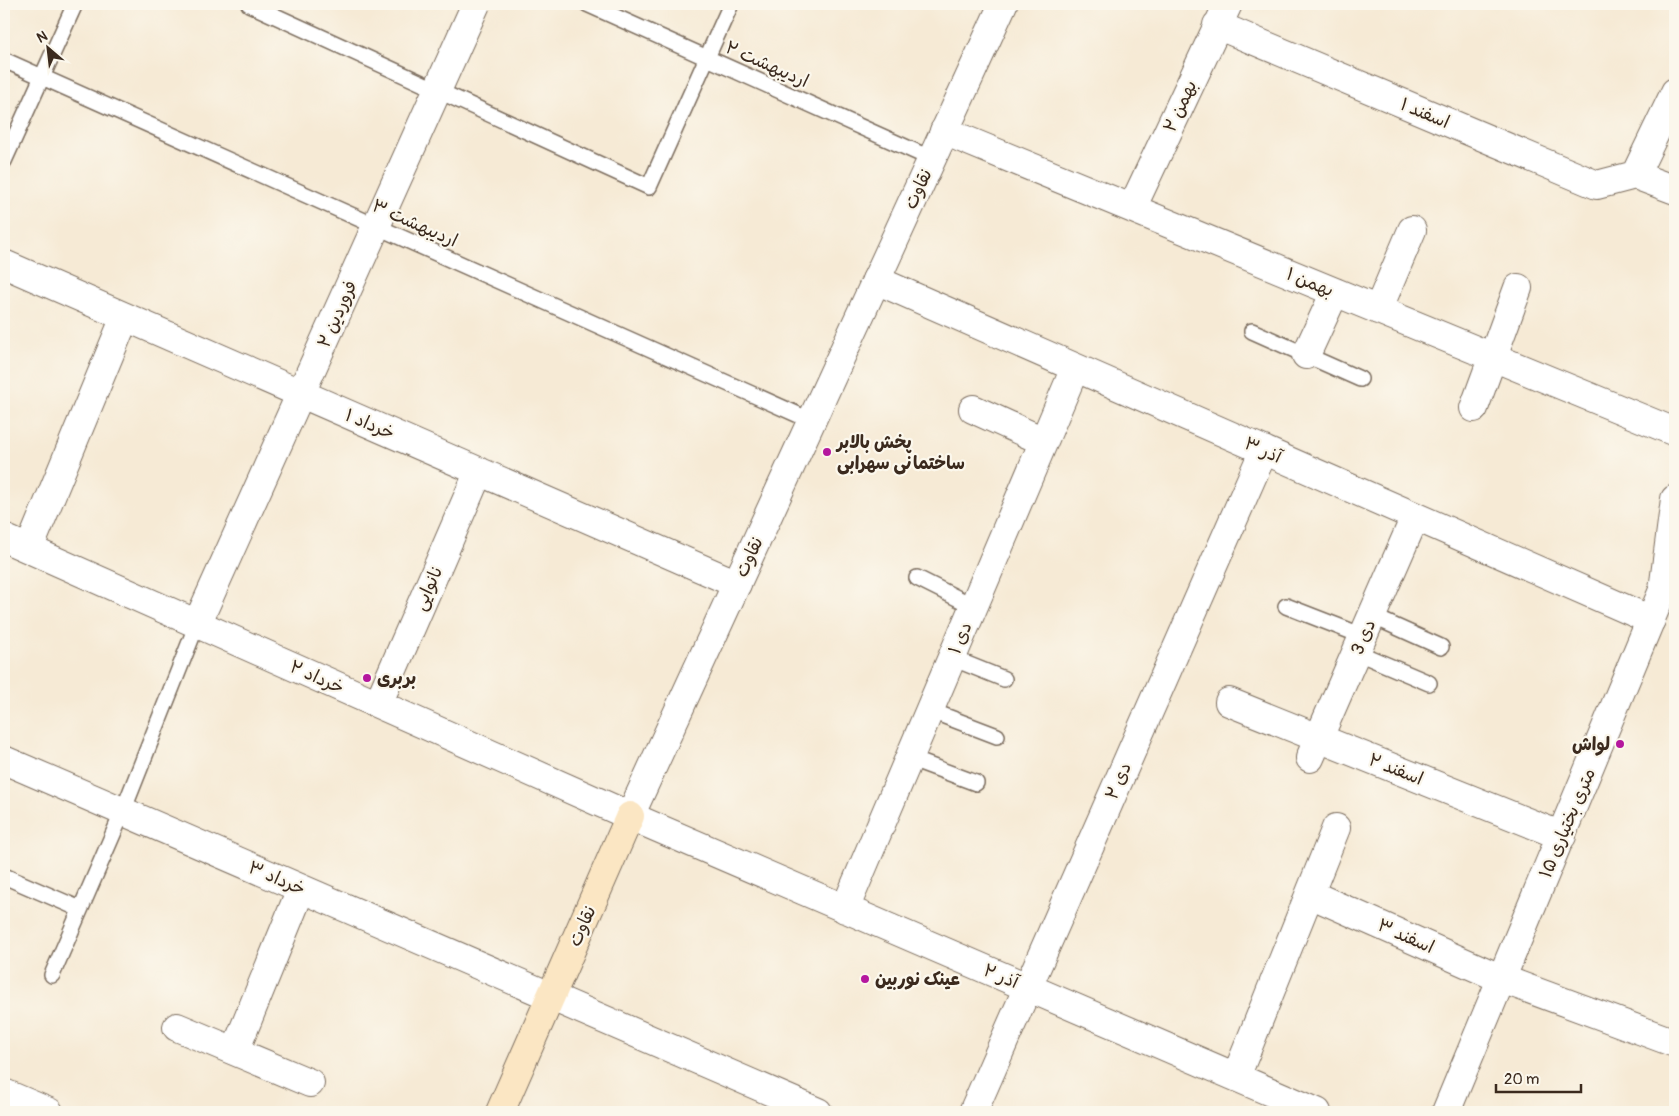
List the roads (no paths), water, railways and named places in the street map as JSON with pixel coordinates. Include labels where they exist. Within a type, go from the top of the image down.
[{"type":"main road","name":"نقاوت","points":[[500,1112],[630,816]]},
{"type":"street","name":"فروردین ۲","points":[[197,624],[476,4]]},
{"type":"street","name":"نقاوت","points":[[630,816],[1003,4]]},
{"type":"street","name":"اسفند ۱","points":[[1222,14],[1597,185],[1635,175]]},
{"type":"street","name":"بهمن ۲","points":[[1132,208],[1222,14]]},
{"type":"street","points":[[1675,92],[1635,175],[1675,190]]},
{"type":"street","name":"بهمن ۱","points":[[944,131],[1675,432]]},
{"type":"street","points":[[1378,310],[1412,230]]},
{"type":"street","name":"خرداد ۱","points":[[4,264],[737,584]]},
{"type":"street","name":"آذر ۳","points":[[876,280],[1651,620]]},
{"type":"street","points":[[1474,408],[1518,288]]},
{"type":"street","points":[[1306,355],[1335,292]]},
{"type":"street","points":[[29,549],[125,317]]},
{"type":"street","name":"دی ۱","points":[[845,909],[1075,368]]},
{"type":"street","points":[[972,409],[1044,441]]},
{"type":"street","name":"دی ۲","points":[[972,1112],[1264,450]]},
{"type":"street","name":"نانوایی","points":[[378,704],[479,471]]},
{"type":"street","name":"۱۵ متری بختیاری","points":[[1446,1112],[1663,590],[1672,550],[1675,499]]},
{"type":"street","name":"دی 3","points":[[1314,748],[1415,517]]},
{"type":"street","name":"خرداد ۲","points":[[4,538],[630,816]]},
{"type":"street","name":"اسفند ۲","points":[[1230,702],[1314,748],[1562,836]]},
{"type":"street","name":"خرداد ۳","points":[[4,760],[818,1112]]},
{"type":"street","name":"آذر ۲","points":[[630,816],[1317,1112]]},
{"type":"street","points":[[1236,1077],[1336,828]]},
{"type":"street","points":[[235,1051],[301,889]]},
{"type":"street","name":"اسفند ۳","points":[[1310,894],[1502,979],[1675,1043]]},
{"type":"street","points":[[177,1027],[310,1082]]},
{"type":"street","points":[[4,1093],[49,1112]]},
{"type":"lane","points":[[4,161],[75,4]]},
{"type":"lane","points":[[249,4],[649,186],[731,4]]},
{"type":"lane","name":"اردیبهشت ۲","points":[[587,4],[932,159]]},
{"type":"lane","name":"اردیبهشت ۳","points":[[4,60],[812,420]]},
{"type":"lane","points":[[1252,331],[1360,379]]},
{"type":"lane","points":[[917,578],[973,606]]},
{"type":"lane","points":[[1286,606],[1364,635],[1441,647]]},
{"type":"lane","points":[[52,975],[123,812],[197,624]]},
{"type":"lane","points":[[1364,635],[1429,683]]},
{"type":"lane","points":[[952,658],[1004,679]]},
{"type":"lane","points":[[929,710],[997,736]]},
{"type":"lane","points":[[909,758],[976,783]]},
{"type":"lane","points":[[4,876],[80,909]]},
{"type":"place","name":"پخش بالابر ساختمانی سهرابی","points":[[827,452]]},
{"type":"place","name":"بربری","points":[[367,678]]},
{"type":"place","name":"لواش","points":[[1620,744]]},
{"type":"place","name":"عینک نوربین","points":[[865,979]]}]
